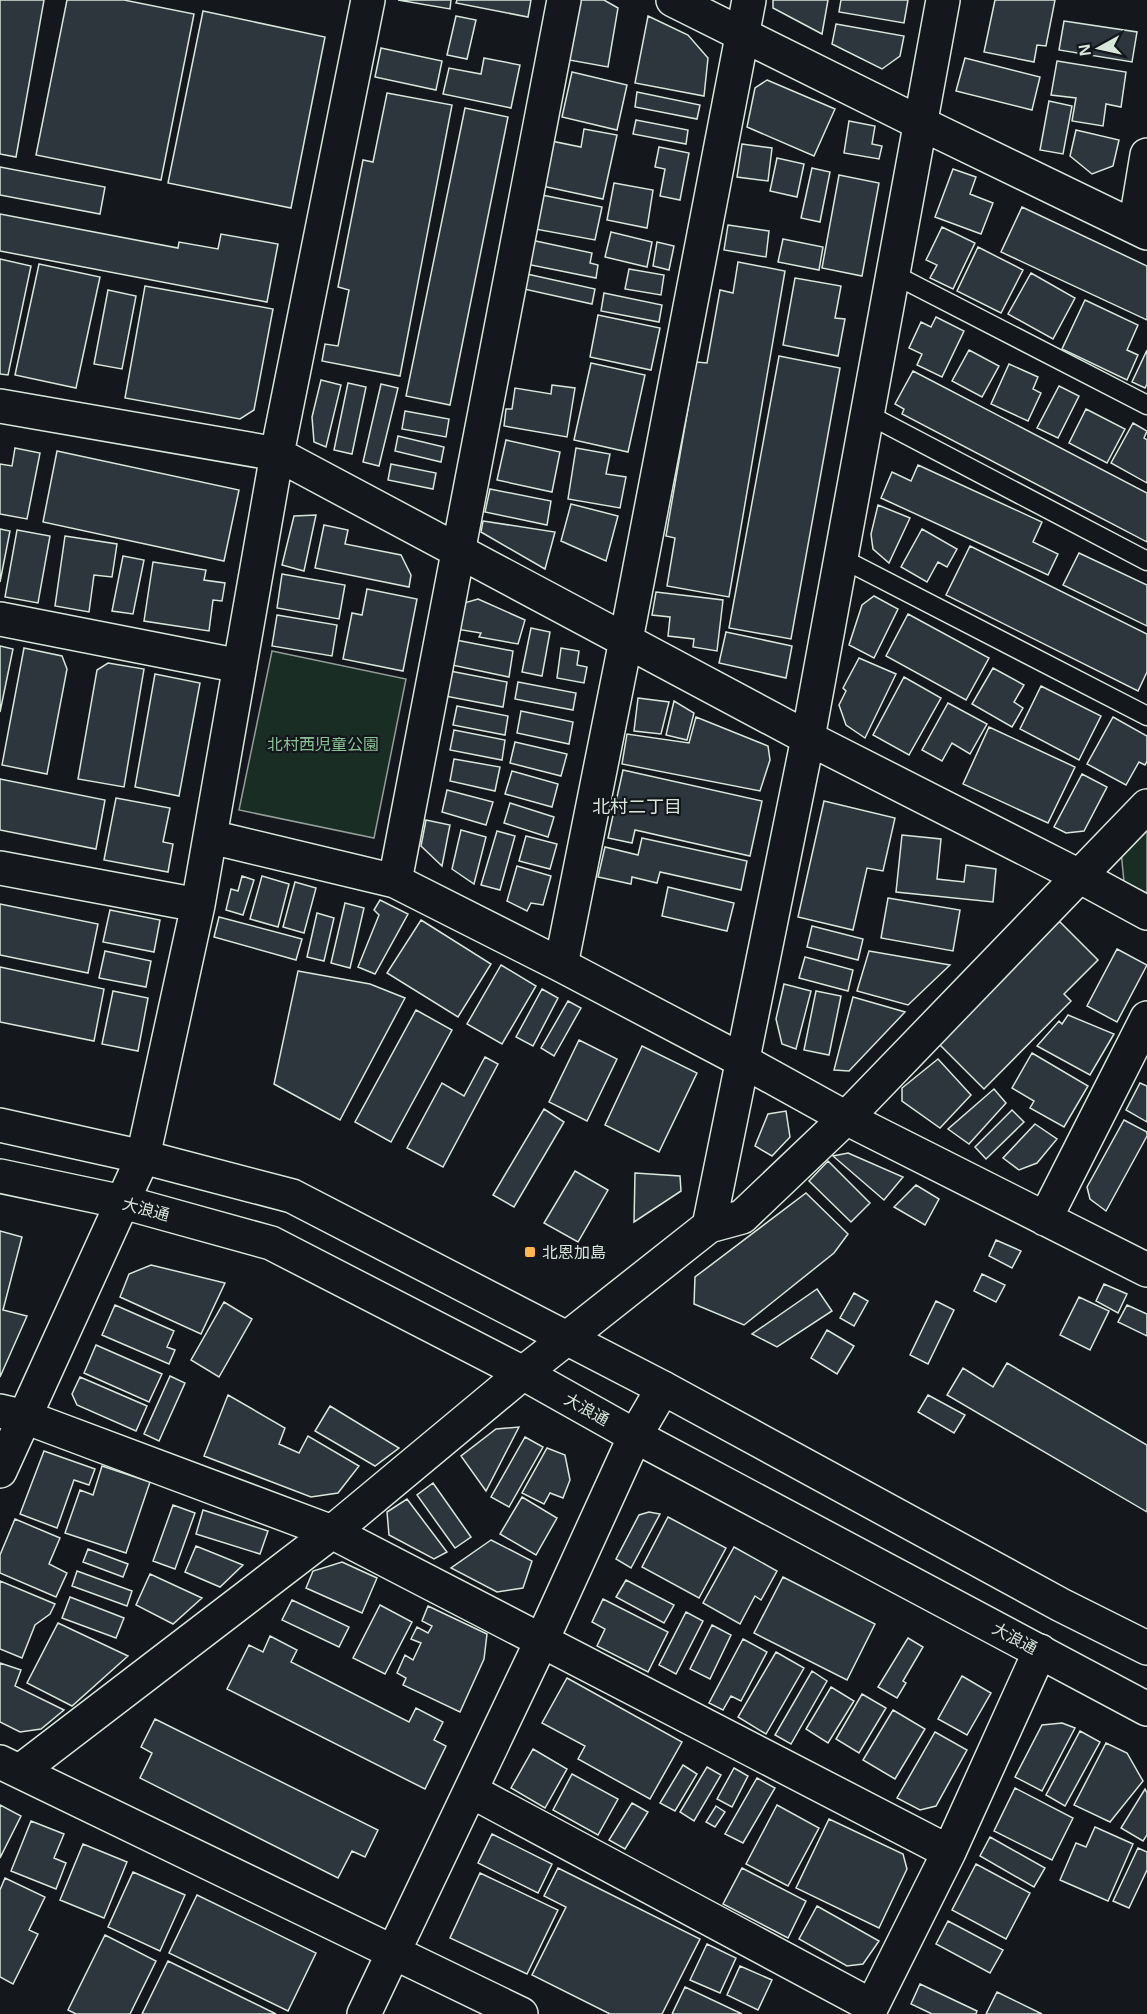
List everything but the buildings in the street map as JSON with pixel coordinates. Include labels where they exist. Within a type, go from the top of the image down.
[{"type":"street","points":[[0,1471],[13,1414],[123,1202],[143,1156],[198,905],[277,454],[368,0]]},
{"type":"street","points":[[395,881],[564,0]]},
{"type":"street","points":[[673,0],[1141,230],[1147,155]]},
{"type":"street","points":[[561,965],[749,0]]},
{"type":"street","points":[[709,1226],[808,738],[943,0]]},
{"type":"street","points":[[0,405],[277,454],[808,738],[1147,913]]},
{"type":"street","points":[[0,619],[240,666]]},
{"type":"street","points":[[521,2014],[10,1767],[332,1532],[523,1373],[709,1226],[742,1217],[846,1118],[1147,806]]},
{"type":"street","points":[[211,837],[395,881],[561,965],[846,1118],[1147,1270]]},
{"type":"street","points":[[0,868],[198,905]]},
{"type":"street","points":[[1045,1219],[1147,1018]]},
{"type":"street","points":[[0,1125],[143,1156],[292,1196],[663,1388],[1051,1599],[1147,1648]]},
{"type":"street","name":"大浪通","points":[[0,1176],[123,1202],[271,1243],[523,1373],[635,1436],[1147,1709]]},
{"type":"street","points":[[364,2014],[542,1641],[635,1436],[663,1388]]},
{"type":"street","points":[[13,1414],[332,1532],[949,1852]]},
{"type":"street","points":[[471,1791],[870,2010],[949,1852],[1040,1651]]},
{"type":"lane","points":[[893,274],[1147,405]]},
{"type":"lane","points":[[867,414],[1147,561]]},
{"type":"lane","points":[[841,558],[1147,716]]},
{"type":"green space","name":"北村西児童公園","points":[[272,651],[406,679],[374,838],[239,810]]},
{"type":"green space","points":[[1147,823],[1147,893],[1124,882],[1121,851]]},
{"type":"place","name":"北恩加島","points":[[530,1252]]},
{"type":"district","name":"北村二丁目","points":[[637,807]]}]
